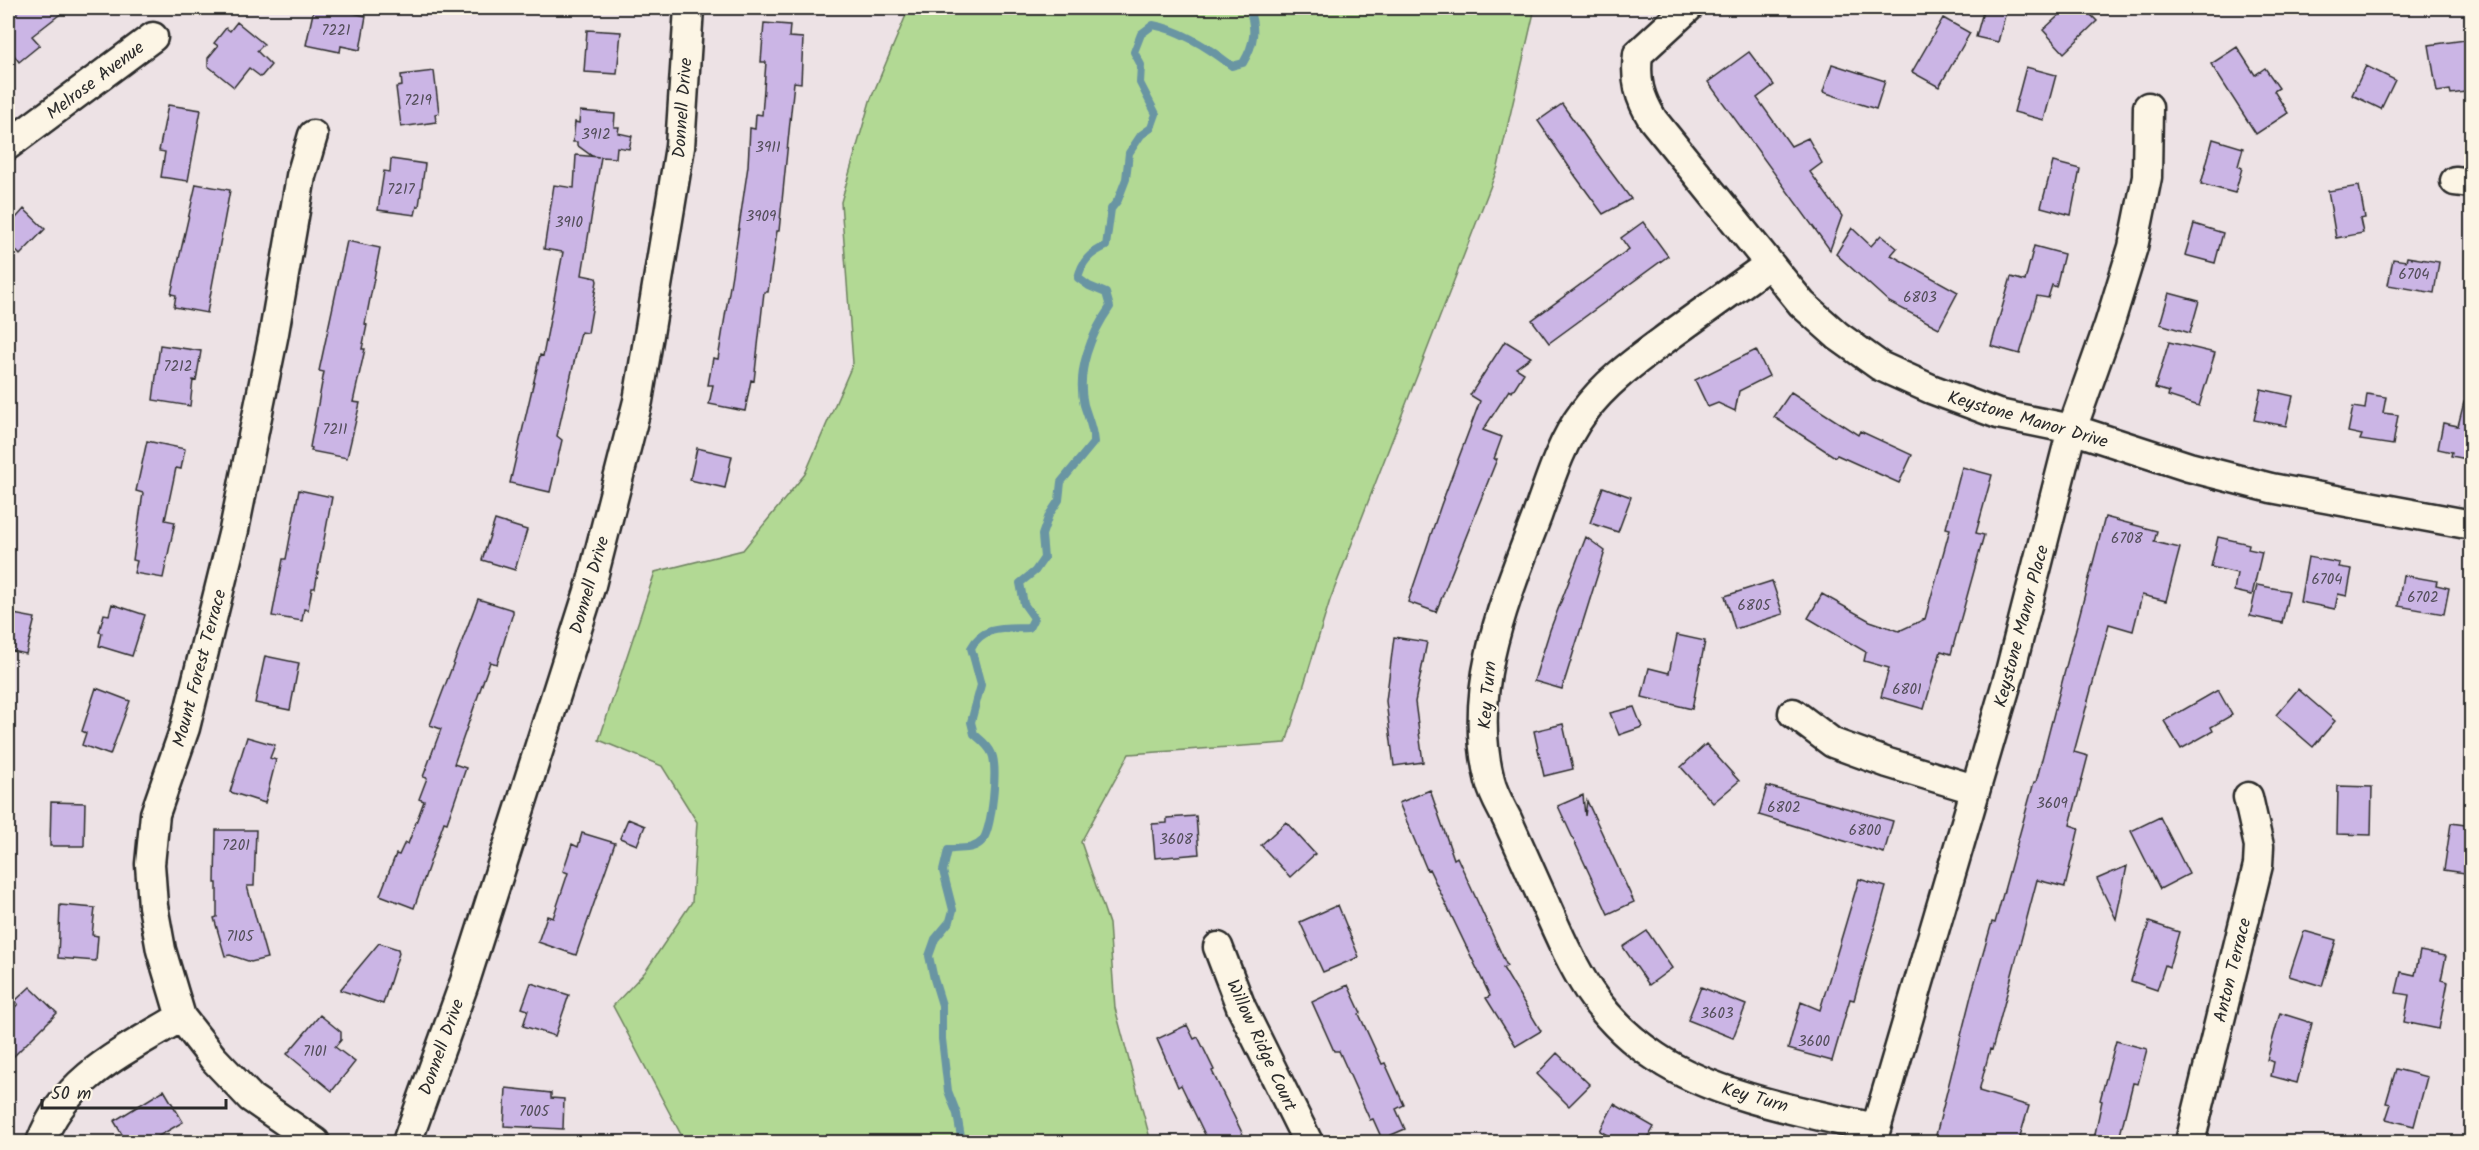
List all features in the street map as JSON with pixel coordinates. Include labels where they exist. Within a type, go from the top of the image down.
[{"type":"street","name":"Donnell Drive","points":[[407,1143],[469,969],[591,585],[635,412],[680,147],[689,8]]},
{"type":"street","name":"Keystone Manor Drive","points":[[1688,8],[1638,54],[1637,87],[1642,101],[1768,265],[1802,304],[1838,336],[1880,366],[1931,389],[1998,414],[2072,429],[2189,467],[2271,488],[2472,525]]},
{"type":"street","name":"Melrose Avenue","points":[[8,145],[153,37]]},
{"type":"street","name":"Keystone Manor Place","points":[[1874,1135],[2010,672],[2072,429],[2109,325],[2139,219],[2147,177],[2148,107]]},
{"type":"street","name":"Mount Forest Terrace","points":[[313,135],[301,176],[274,333],[234,530],[185,728],[155,814],[150,864],[153,906],[161,950],[181,1017],[213,1058],[251,1098],[315,1143]]},
{"type":"street","name":"Key Turn","points":[[1768,265],[1633,363],[1582,413],[1551,477],[1499,619],[1488,661],[1482,701],[1482,736],[1490,783],[1561,939],[1588,992],[1616,1025],[1656,1058],[1703,1083],[1815,1114],[1874,1135]]},
{"type":"street","points":[[1793,713],[1833,743],[1888,763],[1974,789]]},
{"type":"street","name":"Anton Terrace","points":[[2190,1143],[2258,865],[2259,846],[2248,796]]},
{"type":"street","name":"Willow Ridge Court","points":[[1218,946],[1241,1007],[1308,1143]]},
{"type":"street","points":[[41,1143],[53,1114],[71,1091],[107,1061],[181,1017]]},
{"type":"green space","points":[[909,8],[1535,8],[1498,167],[1330,600],[1286,743],[1129,754],[1081,842],[1109,924],[1115,1008],[1151,1142],[685,1142],[613,1006],[645,972],[692,902],[697,822],[662,766],[599,740],[655,572],[743,550],[805,474],[853,363],[841,202],[870,101]]},
{"type":"building","points":[[22,8],[68,8],[32,36],[40,45],[19,62],[8,47],[8,19]]},
{"type":"building","points":[[314,8],[353,8],[353,13],[366,16],[360,50],[341,46],[340,52],[306,45]]},
{"type":"building","points":[[1984,8],[2007,8],[1998,42],[1976,37]]},
{"type":"building","points":[[2067,8],[2084,8],[2097,21],[2064,53],[2043,30]]},
{"type":"building","points":[[1943,18],[1970,33],[1939,87],[1912,72]]},
{"type":"building","points":[[237,22],[264,44],[257,51],[271,65],[261,77],[249,68],[234,87],[208,66],[208,58],[218,46],[214,43],[226,28],[230,31]]},
{"type":"building","points":[[764,23],[790,25],[789,37],[803,38],[801,83],[794,82],[779,231],[777,231],[768,292],[764,292],[754,381],[751,380],[745,411],[709,404],[713,385],[708,385],[713,358],[718,359],[732,274],[748,166],[750,128],[755,129],[756,114],[762,115],[766,62],[761,62]]},
{"type":"building","points":[[587,30],[621,32],[617,74],[584,72]]},
{"type":"building","points":[[2472,39],[2472,91],[2451,94],[2450,90],[2437,92],[2429,45]]},
{"type":"building","points":[[2237,47],[2255,75],[2265,68],[2279,88],[2274,91],[2288,113],[2256,134],[2211,64]]},
{"type":"building","points":[[1749,52],[1774,85],[1757,98],[1791,146],[1808,138],[1822,163],[1810,172],[1842,216],[1830,250],[1708,82]]},
{"type":"building","points":[[1832,64],[1885,81],[1876,109],[1823,92]]},
{"type":"building","points":[[2366,66],[2395,80],[2381,109],[2352,95]]},
{"type":"building","points":[[2026,67],[2056,75],[2044,120],[2014,112]]},
{"type":"building","points":[[434,71],[439,113],[435,114],[436,122],[401,127],[396,87],[402,86],[401,75]]},
{"type":"building","points":[[1562,104],[1631,199],[1603,214],[1576,177],[1538,121]]},
{"type":"building","points":[[168,105],[201,110],[188,181],[161,177],[165,152],[159,151]]},
{"type":"building","points":[[580,111],[615,114],[614,127],[619,127],[618,133],[632,136],[629,149],[617,147],[616,158],[601,157],[582,275],[596,278],[597,281],[588,333],[581,332],[557,436],[562,440],[550,492],[510,483],[540,355],[543,356],[563,252],[544,249],[554,185],[574,188],[576,155],[599,157],[592,156],[577,145],[577,142],[573,142],[575,122],[579,123]]},
{"type":"building","points":[[2213,139],[2243,148],[2238,166],[2242,168],[2235,193],[2201,184]]},
{"type":"building","points":[[391,159],[425,164],[419,206],[417,206],[415,215],[378,210],[384,171],[390,172]]},
{"type":"building","points":[[2053,162],[2080,169],[2071,215],[2041,207]]},
{"type":"building","points":[[196,184],[230,190],[207,313],[174,307],[176,295],[171,294]]},
{"type":"building","points":[[2359,186],[2365,218],[2360,219],[2363,233],[2336,238],[2328,191]]},
{"type":"building","points":[[24,209],[45,229],[20,255],[8,242],[8,227]]},
{"type":"building","points":[[1643,222],[1668,256],[1549,343],[1532,320],[1629,249],[1621,238]]},
{"type":"building","points":[[2194,224],[2223,233],[2215,263],[2185,255]]},
{"type":"building","points":[[1852,228],[1871,246],[1881,235],[1897,248],[1891,255],[1958,292],[1939,328],[1889,302],[1836,254]]},
{"type":"building","points":[[347,241],[380,248],[365,324],[367,325],[362,349],[365,349],[353,402],[360,403],[347,458],[311,451],[310,447],[324,372],[319,371]]},
{"type":"building","points":[[2034,246],[2064,254],[2056,287],[2052,285],[2048,298],[2037,296],[2020,354],[1991,346],[2011,277],[2025,281]]},
{"type":"building","points":[[2407,257],[2439,262],[2434,293],[2388,285],[2393,259],[2406,261]]},
{"type":"building","points":[[2169,293],[2199,301],[2190,333],[2160,324]]},
{"type":"building","points":[[1505,341],[1531,357],[1516,368],[1524,373],[1512,392],[1509,390],[1483,430],[1502,437],[1494,459],[1497,459],[1436,612],[1408,602],[1480,401],[1470,395]]},
{"type":"building","points":[[2169,342],[2215,353],[2199,406],[2168,396],[2169,392],[2155,388]]},
{"type":"building","points":[[160,345],[201,351],[196,381],[193,380],[190,406],[153,400]]},
{"type":"building","points":[[1756,350],[1769,376],[1739,391],[1735,411],[1718,403],[1708,407],[1695,380]]},
{"type":"building","points":[[2261,389],[2293,396],[2286,426],[2254,420]]},
{"type":"building","points":[[1791,392],[1858,435],[1860,431],[1912,455],[1899,483],[1837,455],[1835,457],[1774,417]]},
{"type":"building","points":[[2367,394],[2386,397],[2383,413],[2398,415],[2393,445],[2360,440],[2362,435],[2348,432],[2353,407],[2365,409]]},
{"type":"building","points":[[2464,402],[2472,403],[2472,460],[2451,456],[2452,452],[2438,449],[2443,423],[2458,426]]},
{"type":"building","points":[[147,441],[185,449],[181,469],[176,468],[165,520],[175,522],[163,578],[134,573],[137,561],[133,560],[143,493],[136,491]]},
{"type":"building","points":[[697,448],[732,456],[725,488],[690,480]]},
{"type":"building","points":[[1962,467],[1992,475],[1976,533],[1984,535],[1951,654],[1941,651],[1924,709],[1881,697],[1889,668],[1864,661],[1866,652],[1808,618],[1822,594],[1870,621],[1899,631],[1925,619],[1950,529],[1946,528]]},
{"type":"building","points":[[1603,487],[1631,497],[1618,532],[1590,523]]},
{"type":"building","points":[[299,490],[332,497],[315,588],[312,588],[308,610],[304,609],[302,621],[272,616]]},
{"type":"building","points":[[2105,517],[2157,531],[2154,542],[2180,548],[2166,601],[2142,595],[2133,631],[2109,624],[2074,752],[2088,756],[2070,825],[2079,828],[2065,887],[2037,880],[1992,1050],[1990,1049],[1979,1091],[2029,1106],[2018,1143],[1934,1143],[1972,992],[1992,922],[1995,923],[2034,782],[2036,782]]},
{"type":"building","points":[[495,520],[527,530],[515,570],[482,560]]},
{"type":"building","points":[[1586,537],[1605,551],[1562,689],[1534,681],[1550,630]]},
{"type":"building","points":[[2218,537],[2249,544],[2248,549],[2262,552],[2252,595],[2234,591],[2237,573],[2211,567]]},
{"type":"building","points":[[2308,557],[2340,563],[2339,567],[2352,569],[2347,596],[2338,594],[2335,609],[2300,602]]},
{"type":"building","points":[[2403,575],[2437,581],[2436,585],[2449,588],[2444,614],[2398,606]]},
{"type":"building","points":[[1772,581],[1783,614],[1735,629],[1725,596]]},
{"type":"building","points":[[2257,585],[2289,591],[2282,623],[2250,616]]},
{"type":"building","points":[[478,599],[513,610],[513,613],[497,664],[490,662],[454,764],[466,768],[447,823],[444,822],[414,908],[380,895],[396,854],[399,855],[405,842],[408,844],[424,801],[419,799],[427,778],[423,777],[441,729],[430,725]]},
{"type":"building","points":[[112,604],[145,615],[132,656],[99,646],[102,633],[99,632],[104,614],[109,615]]},
{"type":"building","points":[[8,613],[35,618],[26,654],[8,650]]},
{"type":"building","points":[[1677,635],[1705,641],[1692,709],[1642,697],[1649,668],[1669,673]]},
{"type":"building","points":[[1394,637],[1427,642],[1415,702],[1423,762],[1394,766],[1386,701]]},
{"type":"building","points":[[265,656],[299,663],[290,710],[255,703]]},
{"type":"building","points":[[96,688],[130,701],[110,755],[82,745],[86,733],[82,731]]},
{"type":"building","points":[[2298,689],[2335,721],[2313,747],[2276,715]]},
{"type":"building","points":[[2218,690],[2232,715],[2211,727],[2213,731],[2181,749],[2164,721]]},
{"type":"building","points":[[1634,707],[1642,727],[1619,735],[1610,713]]},
{"type":"building","points":[[1563,724],[1573,769],[1544,776],[1534,731]]},
{"type":"building","points":[[247,737],[275,745],[270,758],[276,760],[265,803],[230,792]]},
{"type":"building","points":[[1706,744],[1739,781],[1713,803],[1681,767]]},
{"type":"building","points":[[1767,786],[1893,821],[1884,853],[1759,815]]},
{"type":"building","points":[[2338,786],[2372,787],[2371,835],[2337,834]]},
{"type":"building","points":[[1430,790],[1454,859],[1457,857],[1507,966],[1503,968],[1541,1031],[1516,1046],[1486,998],[1490,996],[1429,869],[1427,870],[1399,803]]},
{"type":"building","points":[[1583,795],[1585,816],[1587,801],[1634,902],[1608,914],[1558,806]]},
{"type":"building","points":[[51,802],[85,803],[84,846],[50,846]]},
{"type":"building","points":[[1196,816],[1199,854],[1155,858],[1152,824],[1167,823],[1167,818]]},
{"type":"building","points":[[2160,817],[2189,874],[2160,889],[2131,831]]},
{"type":"building","points":[[628,819],[645,826],[637,845],[620,838]]},
{"type":"building","points":[[1286,822],[1315,854],[1290,877],[1261,845]]},
{"type":"building","points":[[2451,823],[2472,826],[2472,874],[2444,870]]},
{"type":"building","points":[[216,830],[256,830],[254,886],[247,886],[267,958],[251,962],[230,955],[225,956],[214,918],[217,917]]},
{"type":"building","points":[[582,833],[615,843],[576,955],[538,942],[547,916],[553,918],[568,873],[563,871],[572,844],[578,847]]},
{"type":"building","points":[[2127,866],[2116,919],[2097,879]]},
{"type":"building","points":[[1859,879],[1886,887],[1854,1000],[1850,999],[1832,1061],[1788,1049],[1801,1002],[1820,1010]]},
{"type":"building","points":[[60,905],[95,908],[92,935],[98,936],[96,961],[58,958]]},
{"type":"building","points":[[1338,905],[1359,957],[1323,972],[1300,922]]},
{"type":"building","points":[[2149,922],[2179,932],[2169,967],[2165,965],[2157,990],[2131,981]]},
{"type":"building","points":[[1647,931],[1672,968],[1649,985],[1623,947]]},
{"type":"building","points":[[2304,931],[2336,940],[2322,986],[2289,976]]},
{"type":"building","points":[[379,943],[398,949],[399,953],[383,1004],[340,990]]},
{"type":"building","points":[[2420,951],[2446,956],[2441,980],[2448,982],[2439,1029],[2404,1022],[2409,995],[2396,993],[2401,972],[2415,975]]},
{"type":"building","points":[[531,983],[569,995],[555,1036],[523,1026],[528,1010],[522,1008]]},
{"type":"building","points":[[1348,985],[1382,1064],[1385,1063],[1404,1105],[1396,1109],[1405,1129],[1382,1139],[1373,1119],[1370,1120],[1339,1051],[1334,1051],[1312,1002]]},
{"type":"building","points":[[30,987],[57,1013],[8,1062],[8,1014],[18,1004],[15,1001]]},
{"type":"building","points":[[1701,987],[1746,1005],[1733,1038],[1688,1020]]},
{"type":"building","points":[[2280,1013],[2312,1023],[2297,1083],[2271,1076],[2274,1062],[2267,1060]]},
{"type":"building","points":[[320,1015],[341,1032],[341,1040],[335,1047],[355,1062],[332,1091],[287,1054]]},
{"type":"building","points":[[1187,1025],[1194,1039],[1198,1037],[1247,1143],[1209,1143],[1181,1085],[1178,1087],[1157,1039]]},
{"type":"building","points":[[2116,1041],[2147,1049],[2138,1084],[2133,1083],[2118,1143],[2093,1143],[2102,1101],[2100,1100]]},
{"type":"building","points":[[1557,1053],[1590,1085],[1569,1106],[1537,1074]]},
{"type":"building","points":[[2396,1069],[2427,1077],[2414,1126],[2386,1119],[2391,1104],[2386,1103]]},
{"type":"building","points":[[506,1088],[551,1093],[551,1098],[564,1099],[563,1129],[504,1126]]},
{"type":"building","points":[[164,1090],[183,1122],[147,1143],[127,1143],[114,1121]]},
{"type":"building","points":[[1614,1104],[1654,1127],[1645,1143],[1621,1143],[1600,1131]]},
{"type":"waterway","points":[[957,1142],[961,1137],[957,1114],[948,1091],[942,1039],[942,1005],[929,956],[935,939],[950,921],[953,910],[943,871],[948,850],[970,847],[982,841],[986,835],[991,812],[994,761],[989,748],[974,734],[971,722],[981,685],[971,648],[982,635],[989,632],[1029,628],[1034,618],[1024,604],[1020,583],[1035,571],[1044,558],[1042,535],[1049,515],[1059,500],[1061,482],[1094,442],[1084,405],[1082,379],[1091,341],[1110,307],[1106,293],[1089,286],[1078,278],[1087,258],[1106,246],[1111,209],[1118,200],[1126,179],[1129,153],[1141,135],[1151,128],[1156,114],[1140,83],[1141,65],[1134,52],[1141,34],[1153,25],[1163,27],[1204,46],[1232,66],[1243,63],[1250,49],[1253,23],[1249,8]]}]
